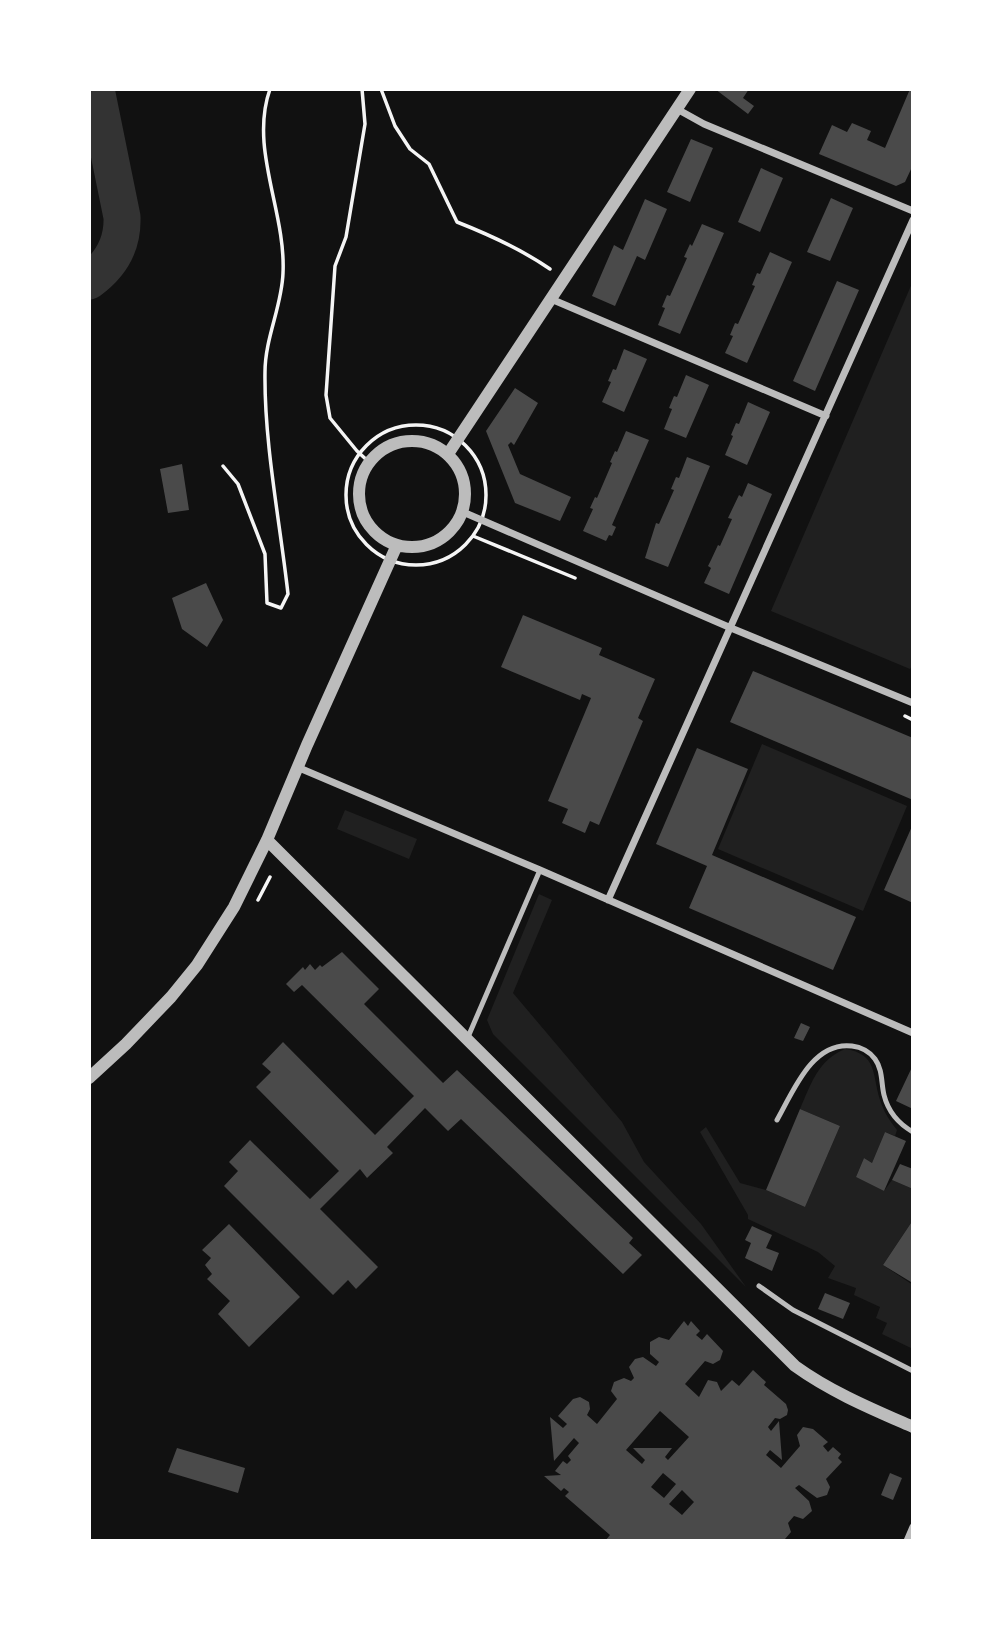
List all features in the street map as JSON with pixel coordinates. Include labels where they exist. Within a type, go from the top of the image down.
[{"type":"street","points":[[448,454],[690,89]]},
{"type":"street","points":[[677,109],[704,124],[913,211]]},
{"type":"street","points":[[608,900],[913,220]]},
{"type":"street","points":[[551,299],[826,416]]},
{"type":"street","points":[[412,441],[424,442],[448,454],[463,480],[463,512],[457,524],[436,542],[410,548],[397,545],[375,532],[362,511],[360,486],[370,463],[388,447],[412,441]]},
{"type":"street","points":[[463,512],[913,703]]},
{"type":"street","points":[[89,1078],[135,1035],[197,965],[234,907],[267,840],[397,545]]},
{"type":"street","points":[[298,767],[913,1033]]},
{"type":"street","points":[[267,840],[795,1366],[819,1384],[913,1427]]},
{"type":"street","points":[[907,1541],[913,1527]]},
{"type":"lane","points":[[467,1040],[540,870]]},
{"type":"lane","points":[[778,1120],[812,1062],[834,1048],[845,1045],[859,1047],[874,1058],[879,1067],[889,1108],[895,1118],[913,1132]]},
{"type":"lane","points":[[759,1286],[793,1310],[913,1371]]},
{"type":"path","points":[[223,466],[237,484],[265,554],[267,603],[281,608],[288,594],[267,417],[265,370],[283,274],[282,241],[262,135],[270,89]]},
{"type":"path","points":[[362,89],[365,124],[346,237],[335,266],[326,394],[330,418],[370,463]]},
{"type":"path","points":[[381,89],[396,126],[410,149],[429,164],[457,222],[528,254],[564,279]]},
{"type":"path","points":[[404,425],[431,425],[458,438],[474,454],[484,475],[487,497],[482,519],[474,536],[447,559],[424,565],[390,560],[368,547],[349,514],[346,489],[348,476],[359,453],[379,435],[404,425]]},
{"type":"shaded area","points":[[913,281],[913,665],[910,669],[771,611]]},
{"type":"shaded area","points":[[762,744],[907,806],[863,911],[718,849]]},
{"type":"shaded area","points":[[345,810],[417,839],[409,859],[337,829]]},
{"type":"shaded area","points":[[539,894],[552,900],[513,993],[622,1122],[644,1162],[701,1224],[746,1287],[493,1034],[487,1020]]},
{"type":"shaded area","points":[[845,1049],[863,1056],[872,1067],[882,1104],[897,1130],[895,1136],[885,1132],[872,1163],[864,1158],[856,1177],[884,1191],[892,1180],[913,1189],[913,1220],[883,1265],[913,1285],[913,1349],[882,1334],[887,1323],[876,1318],[880,1307],[854,1295],[856,1288],[828,1278],[835,1266],[818,1252],[748,1219],[700,1132],[706,1127],[740,1183],[766,1190],[805,1207],[840,1126],[800,1109],[822,1066]]},
{"type":"building","points":[[715,89],[749,89],[743,98],[754,106],[748,114]]},
{"type":"building","points":[[910,89],[913,89],[913,165],[905,182],[896,186],[819,154],[832,125],[847,132],[852,123],[871,131],[867,140],[885,148]]},
{"type":"building","points":[[691,139],[713,148],[690,202],[667,192]]},
{"type":"building","points":[[761,168],[783,178],[760,232],[738,222]]},
{"type":"building","points":[[831,198],[853,208],[830,261],[807,252]]},
{"type":"building","points":[[645,199],[667,209],[645,260],[637,256],[615,306],[592,296],[614,245],[623,250]]},
{"type":"building","points":[[702,224],[724,233],[680,334],[658,325],[667,295],[670,296],[687,258],[684,257]]},
{"type":"building","points":[[770,252],[792,262],[747,363],[725,353],[733,336],[730,335],[735,323],[738,324],[755,286],[752,285],[757,273],[760,274]]},
{"type":"building","points":[[837,281],[859,290],[815,391],[793,381]]},
{"type":"building","points":[[624,349],[647,359],[624,412],[602,402],[611,382],[608,381],[613,369],[616,370]]},
{"type":"building","points":[[686,375],[709,385],[686,438],[664,429],[672,409],[669,408]]},
{"type":"building","points":[[515,388],[538,403],[514,445],[511,442],[508,445],[520,474],[571,497],[560,521],[515,503],[486,431]]},
{"type":"building","points":[[748,402],[770,412],[747,465],[725,455],[736,423],[739,424]]},
{"type":"building","points":[[626,431],[649,440],[612,525],[616,527],[606,541],[583,531],[593,509],[590,508],[595,497],[597,498],[612,463],[610,462]]},
{"type":"building","points":[[687,457],[710,466],[668,567],[645,558],[656,523],[659,524],[674,490],[671,489],[676,477],[679,478]]},
{"type":"building","points":[[182,464],[189,510],[168,513],[160,469]]},
{"type":"building","points":[[748,483],[772,494],[729,594],[704,583],[711,568],[708,566],[732,519],[728,518]]},
{"type":"building","points":[[206,583],[223,620],[207,647],[182,629],[172,598]]},
{"type":"building","points":[[523,615],[602,648],[599,655],[655,679],[638,718],[643,721],[599,825],[590,821],[585,833],[562,823],[568,809],[548,801],[591,698],[582,694],[580,700],[501,667]]},
{"type":"building","points":[[753,671],[913,738],[913,800],[730,722]]},
{"type":"building","points":[[697,748],[748,769],[712,855],[856,917],[833,970],[689,908],[707,866],[656,844]]},
{"type":"building","points":[[913,824],[913,903],[884,890]]},
{"type":"building","points":[[342,952],[379,989],[364,1004],[443,1083],[457,1070],[633,1238],[629,1243],[642,1255],[623,1274],[461,1119],[448,1131],[425,1108],[387,1147],[393,1153],[367,1178],[360,1169],[320,1209],[378,1267],[356,1289],[348,1280],[333,1295],[224,1186],[238,1171],[229,1162],[250,1140],[310,1199],[339,1171],[256,1087],[271,1072],[262,1064],[283,1042],[375,1135],[414,1096],[302,985],[294,992],[286,984],[303,967],[305,970],[310,964],[315,970]]},
{"type":"building","points":[[801,1023],[810,1027],[803,1041],[794,1038]]},
{"type":"building","points":[[913,1065],[913,1109],[896,1101]]},
{"type":"building","points":[[800,1109],[840,1126],[805,1207],[766,1190]]},
{"type":"building","points":[[885,1132],[906,1141],[884,1191],[856,1177],[864,1158],[872,1163]]},
{"type":"building","points":[[900,1164],[913,1169],[913,1189],[892,1180]]},
{"type":"building","points":[[913,1220],[913,1279],[911,1282],[883,1265]]},
{"type":"building","points":[[229,1224],[300,1297],[249,1347],[218,1314],[230,1301],[207,1279],[212,1274],[205,1265],[211,1258],[202,1250]]},
{"type":"building","points":[[752,1226],[772,1235],[766,1248],[779,1253],[772,1271],[745,1258],[751,1243],[745,1240]]},
{"type":"building","points":[[825,1293],[850,1303],[843,1319],[818,1309]]},
{"type":"building","points":[[684,1321],[688,1326],[691,1321],[700,1331],[696,1335],[702,1340],[707,1334],[723,1351],[720,1360],[713,1364],[705,1361],[685,1384],[699,1397],[708,1380],[717,1382],[721,1391],[732,1380],[739,1386],[753,1370],[766,1382],[764,1385],[786,1404],[787,1415],[780,1419],[775,1418],[768,1427],[771,1431],[779,1421],[782,1460],[770,1450],[766,1455],[781,1468],[800,1446],[797,1435],[803,1427],[813,1429],[828,1442],[823,1446],[828,1452],[833,1447],[841,1454],[838,1458],[842,1462],[826,1479],[830,1487],[827,1495],[817,1498],[799,1485],[795,1488],[809,1501],[812,1511],[803,1519],[794,1516],[788,1523],[791,1532],[785,1539],[605,1541],[610,1535],[565,1496],[569,1492],[564,1488],[561,1491],[544,1476],[561,1475],[555,1471],[563,1461],[567,1464],[571,1460],[568,1456],[579,1443],[574,1438],[554,1461],[550,1417],[563,1428],[567,1424],[558,1416],[573,1399],[580,1397],[589,1402],[587,1415],[597,1424],[617,1399],[611,1391],[614,1382],[624,1378],[631,1381],[634,1378],[629,1367],[635,1359],[643,1357],[656,1366],[659,1362],[650,1354],[650,1342],[659,1337],[669,1340]],"holes":[[[660,1411],[689,1437],[668,1460],[665,1457],[672,1448],[633,1448],[645,1460],[642,1464],[626,1450]],[[663,1473],[676,1484],[664,1498],[651,1487]],[[682,1490],[694,1502],[682,1515],[669,1504]]]},
{"type":"building","points":[[177,1448],[245,1468],[238,1493],[168,1472]]},
{"type":"building","points":[[890,1473],[902,1478],[893,1500],[881,1495]]},
{"type":"waterway","points":[[89,281],[104,268],[114,253],[122,227],[96,89]]}]
